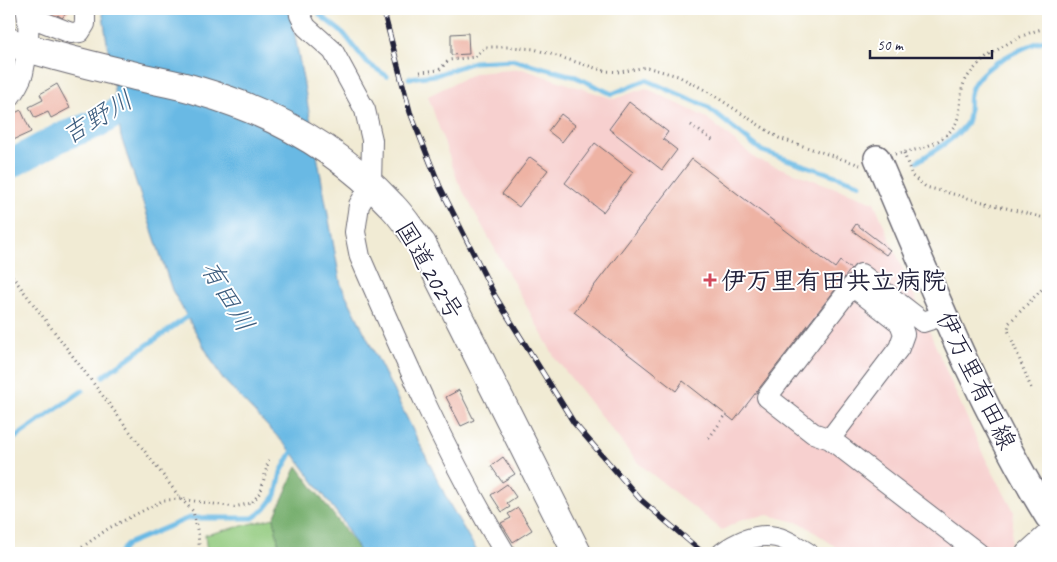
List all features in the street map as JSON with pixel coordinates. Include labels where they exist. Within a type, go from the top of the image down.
[{"type":"highway","name":"国道202号","points":[[18,45],[89,65],[198,90],[247,107],[290,126],[328,150],[372,186],[393,207],[422,244],[577,553]]},
{"type":"main road","name":"伊万里有田線","points":[[878,158],[962,356],[1022,474],[1048,516]]},
{"type":"street","points":[[9,98],[16,89],[22,75],[18,45],[27,12],[71,32],[80,32],[85,24],[85,9]]},
{"type":"street","points":[[299,9],[306,27],[333,51],[365,110],[372,140],[372,186],[359,205],[355,232],[360,257],[427,409],[485,520],[505,553]]},
{"type":"street","points":[[861,274],[923,322],[945,315]]},
{"type":"street","points":[[830,439],[899,348],[904,334],[900,323],[852,286],[767,397],[813,433],[830,439],[978,553]]},
{"type":"street","points":[[1026,553],[1048,533]]},
{"type":"street","points":[[722,553],[736,543],[758,536],[777,537],[808,553]]},
{"type":"path","points":[[420,72],[438,70],[449,60],[475,57],[485,48],[511,47],[534,49],[605,71],[620,72],[646,67],[678,76],[707,91],[779,138],[864,166],[878,158],[930,146],[949,134],[959,116],[964,84],[977,65],[1017,37],[1048,28]]},
{"type":"path","points":[[691,125],[715,142]]},
{"type":"path","points":[[904,153],[912,176],[926,187],[1048,219]]},
{"type":"path","points":[[9,272],[181,499],[193,510],[200,553]]},
{"type":"path","points":[[1030,388],[1008,330],[1009,323],[1048,283]]},
{"type":"path","points":[[709,438],[725,416]]},
{"type":"path","points":[[74,553],[109,528],[164,500],[181,499],[234,507],[252,503],[261,491],[269,458]]},
{"type":"path","points":[[9,547],[13,553]]},
{"type":"shaded area","name":"伊万里有田共立病院","points":[[522,69],[614,99],[646,88],[707,118],[756,159],[874,202],[982,452],[1014,512],[1011,542],[1002,553],[845,553],[801,523],[768,515],[743,519],[722,530],[638,463],[555,358],[458,182],[428,96],[475,73]]},
{"type":"green space","points":[[297,466],[362,553],[280,553],[274,518]]},
{"type":"green space","points":[[274,518],[280,553],[207,553],[205,535]]},
{"type":"water","name":"有田川","points":[[102,9],[290,9],[341,285],[450,505],[478,553],[360,553],[342,520],[292,452],[221,377],[172,290],[121,137]]},
{"type":"building","points":[[41,9],[70,9],[62,18],[58,15],[54,19]]},
{"type":"building","points":[[468,33],[469,54],[451,55],[451,34]]},
{"type":"building","points":[[57,84],[70,108],[51,118],[48,112],[35,118],[29,107],[43,100],[40,94]]},
{"type":"building","points":[[629,102],[668,132],[663,139],[677,150],[662,170],[609,129]]},
{"type":"building","points":[[21,110],[31,132],[9,142],[9,116]]},
{"type":"building","points":[[561,114],[575,125],[562,142],[548,131]]},
{"type":"building","points":[[595,143],[633,172],[603,212],[565,183]]},
{"type":"building","points":[[530,157],[548,170],[519,207],[502,194]]},
{"type":"building","points":[[692,159],[835,268],[840,261],[851,269],[734,421],[683,381],[676,391],[574,312]]},
{"type":"building","points":[[856,224],[890,250],[886,255],[852,230]]},
{"type":"building","points":[[459,390],[474,420],[461,426],[446,397]]},
{"type":"building","points":[[503,457],[515,474],[502,482],[491,466]]},
{"type":"building","points":[[507,484],[516,497],[507,503],[510,507],[502,512],[491,495]]},
{"type":"building","points":[[518,508],[532,530],[513,542],[501,523],[511,518],[508,514]]},
{"type":"waterway","points":[[320,15],[344,34],[367,63],[387,76]]},
{"type":"waterway","points":[[918,161],[950,140],[966,124],[969,116],[971,90],[983,73],[1015,52],[1048,39]]},
{"type":"waterway","points":[[409,78],[436,75],[474,62],[515,60],[576,77],[612,94],[646,80],[706,106],[762,151],[860,184]]},
{"type":"waterway","name":"吉野川","points":[[9,165],[61,137],[96,124],[117,112],[147,86]]},
{"type":"waterway","points":[[103,376],[187,317]]},
{"type":"waterway","points":[[9,442],[82,391]]},
{"type":"waterway","points":[[120,553],[127,544],[189,518],[253,518],[265,509],[276,495],[281,472],[292,452]]},
{"type":"railway","points":[[383,9],[410,112],[440,187],[495,296],[574,423],[640,499],[703,553]]},
{"type":"place","name":"伊万里有田共立病院","points":[[710,280]]}]
